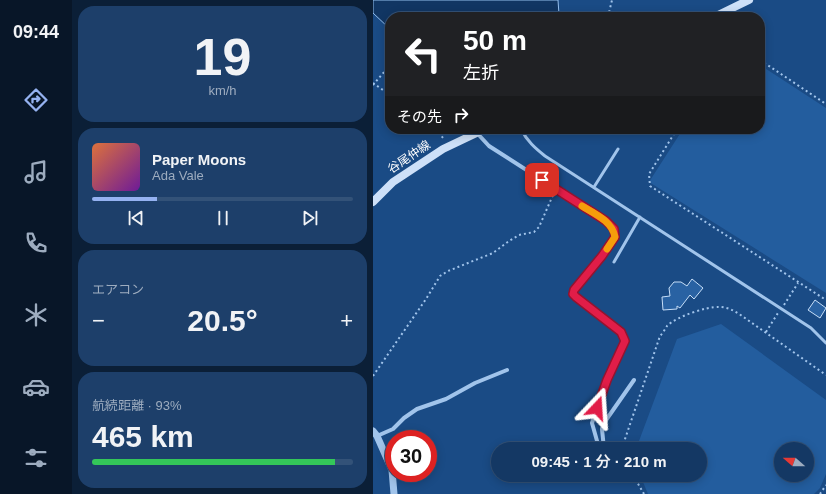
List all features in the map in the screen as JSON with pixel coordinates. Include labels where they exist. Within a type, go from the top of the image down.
[{"type":"main road","points":[[724,12],[749,0]]},
{"type":"main road","name":"谷尾仲線","points":[[373,202],[393,182],[449,146],[474,134]]},
{"type":"street","points":[[477,134],[489,146],[606,221],[614,229],[615,237],[602,256],[574,290],[573,294],[621,332],[625,341],[607,380],[592,423],[597,442]]},
{"type":"street","points":[[394,494],[392,470],[375,434],[393,429],[404,418],[417,409],[446,399],[475,383],[507,370]]},
{"type":"street","points":[[603,442],[602,429],[604,423],[634,380]]},
{"type":"lane","points":[[524,134],[535,148],[811,328],[826,343]]},
{"type":"lane","points":[[594,187],[618,149]]},
{"type":"lane","points":[[614,262],[640,217]]},
{"type":"path","points":[[609,12],[612,0]]},
{"type":"path","points":[[765,63],[826,104]]},
{"type":"path","points":[[385,71],[373,84],[385,92]]},
{"type":"path","points":[[440,134],[449,146]]},
{"type":"path","points":[[674,134],[649,174],[650,186],[826,300]]},
{"type":"path","points":[[373,376],[427,299],[440,276],[448,271],[493,253],[519,235],[534,232],[539,227],[555,189]]},
{"type":"path","points":[[624,442],[661,336],[667,326],[677,318],[692,313],[718,307],[731,309],[826,375]]},
{"type":"path","points":[[637,482],[644,494]]},
{"type":"path","points":[[820,494],[826,485]]},
{"type":"shaded area","points":[[373,0],[558,0],[559,12],[385,12],[385,24],[373,13]]},
{"type":"shaded area","points":[[765,68],[826,108],[826,293],[649,182],[680,134],[765,134]]},
{"type":"shaded area","points":[[721,324],[826,400],[826,474],[820,488],[814,494],[648,494],[643,482],[707,482],[707,442],[639,442],[677,339]]},
{"type":"building","points":[[692,279],[703,288],[694,299],[690,295],[680,308],[677,306],[677,309],[663,310],[662,297],[670,296],[669,288],[674,282],[681,282],[687,286]]},
{"type":"building","points":[[815,300],[826,308],[820,318],[808,310]]},
{"type":"slow traffic","points":[[582,206],[606,221],[614,229],[615,237],[607,249]]},
{"type":"route","points":[[542,180],[606,221],[614,229],[615,237],[602,256],[574,290],[573,294],[621,332],[625,341],[607,380],[597,408]]}]
